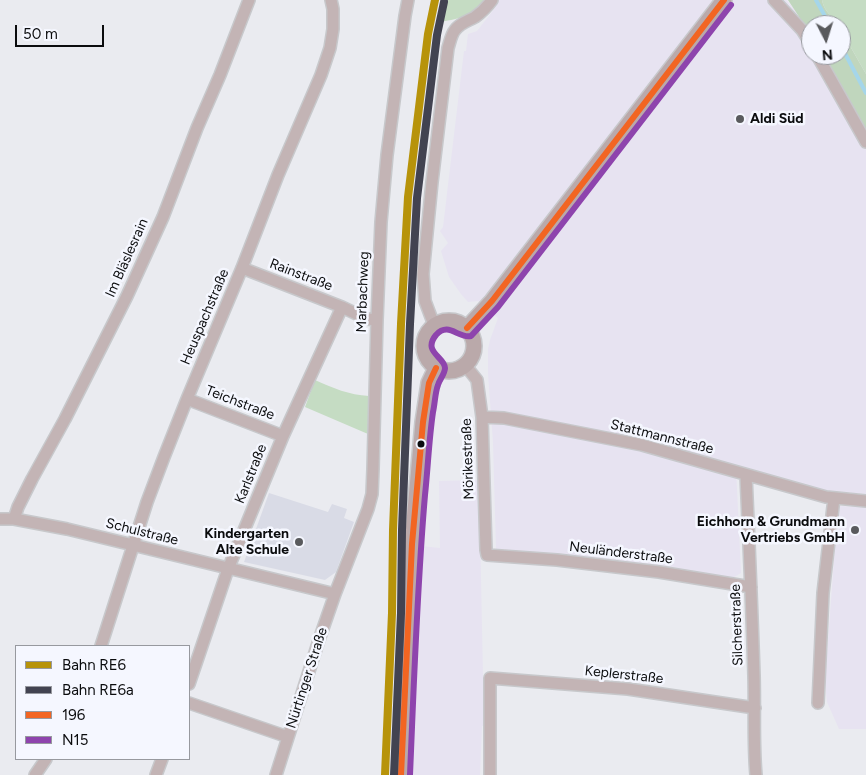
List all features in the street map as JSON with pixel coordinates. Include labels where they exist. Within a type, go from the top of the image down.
[{"type":"main road","points":[[467,328],[492,301],[724,0]]},
{"type":"main road","points":[[452,320],[467,328],[472,335],[474,344],[472,356],[465,365],[452,371],[443,371],[432,365],[426,358],[423,342],[426,334],[434,325],[442,321],[452,320]]},
{"type":"main road","points":[[402,775],[413,534],[423,422],[429,383],[436,368]]},
{"type":"street","name":"Im Bläslesrain","points":[[14,519],[28,486],[65,419],[127,296],[163,217],[249,0]]},
{"type":"street","name":"Heuspachstraße","points":[[101,645],[147,502],[278,175],[321,75],[330,48],[333,29],[331,0]]},
{"type":"street","name":"Marbachweg","points":[[341,582],[372,494],[381,222],[387,155],[408,0]]},
{"type":"street","points":[[434,325],[426,301],[423,274],[448,48],[454,30],[461,24],[474,18],[492,0]]},
{"type":"street","points":[[774,0],[801,29]]},
{"type":"street","points":[[823,65],[866,142]]},
{"type":"street","name":"Rainstraße","points":[[242,268],[342,307],[367,319],[377,320]]},
{"type":"street","name":"Karlstraße","points":[[190,681],[228,569],[283,436],[342,307]]},
{"type":"street","name":"Mörikestraße","points":[[465,365],[476,380],[482,417],[487,555]]},
{"type":"street","name":"Teichstraße","points":[[187,399],[283,436]]},
{"type":"street","name":"Stattmannstraße","points":[[482,417],[504,418],[642,445],[834,498],[866,501]]},
{"type":"street","name":"Silcherstraße","points":[[746,475],[756,775]]},
{"type":"street","points":[[818,703],[823,593],[834,498]]},
{"type":"street","name":"Schulstraße","points":[[0,519],[14,519],[67,529],[335,594]]},
{"type":"street","name":"Neuländerstraße","points":[[487,555],[557,560],[659,572],[751,587]]},
{"type":"street","name":"Nürtinger Straße","points":[[276,775],[335,594],[341,582]]},
{"type":"street","name":"Keplerstraße","points":[[490,775],[490,678],[628,689],[755,708]]},
{"type":"street","points":[[190,703],[288,737]]},
{"type":"street","points":[[35,775],[45,760]]},
{"type":"street","points":[[156,775],[162,760]]},
{"type":"shaded area","points":[[498,0],[786,0],[801,17],[801,65],[830,65],[866,130],[866,494],[827,491],[736,468],[741,573],[731,579],[638,564],[496,549],[488,349],[498,318],[478,301],[468,302],[449,277],[441,251],[448,243],[440,231],[443,227],[464,51],[466,51],[468,34],[477,31],[495,8]]},
{"type":"shaded area","points":[[479,480],[484,726],[482,726],[480,775],[412,775],[421,546],[440,548],[439,481]]},
{"type":"shaded area","name":"Kindergarten Alte Schule","points":[[269,493],[328,512],[332,504],[347,509],[344,518],[354,522],[336,572],[325,580],[244,562]]},
{"type":"shaded area","points":[[838,506],[866,507],[866,729],[839,729],[827,702],[825,681]]},
{"type":"green space","points":[[441,0],[485,0],[481,6],[471,13],[460,18],[441,22]]},
{"type":"green space","points":[[788,0],[822,0],[829,15],[801,15],[801,20]]},
{"type":"green space","points":[[822,0],[866,0],[866,74],[851,48],[851,15],[829,15]]},
{"type":"green space","points":[[851,48],[866,74],[866,136],[827,65],[851,65]]},
{"type":"green space","points":[[315,380],[348,393],[369,396],[368,434],[305,407]]},
{"type":"waterway","points":[[816,0],[824,15]]},
{"type":"waterway","points":[[851,65],[866,93]]},
{"type":"rail line","name":"RE6","points":[[385,775],[401,324],[408,197],[428,34],[435,0]]},
{"type":"rail line","name":"RE6a","points":[[394,775],[410,324],[417,198],[437,35],[444,2]]},
{"type":"transit line","name":"196","points":[[467,328],[492,301],[724,0]]},
{"type":"transit line","name":"N15","points":[[410,775],[422,530],[430,432],[436,395],[445,368],[433,350],[432,341],[436,335],[445,330],[471,336],[498,307],[731,5]]},
{"type":"transit line","name":"196","points":[[401,775],[412,544],[423,422],[429,383],[436,368]]},
{"type":"place","name":"Aldi Süd","points":[[740,119]]},
{"type":"place","name":"Eichhorn & Grundmann Vertriebs GmbH","points":[[855,530]]},
{"type":"place","name":"Kindergarten Alte Schule","points":[[299,542]]}]
